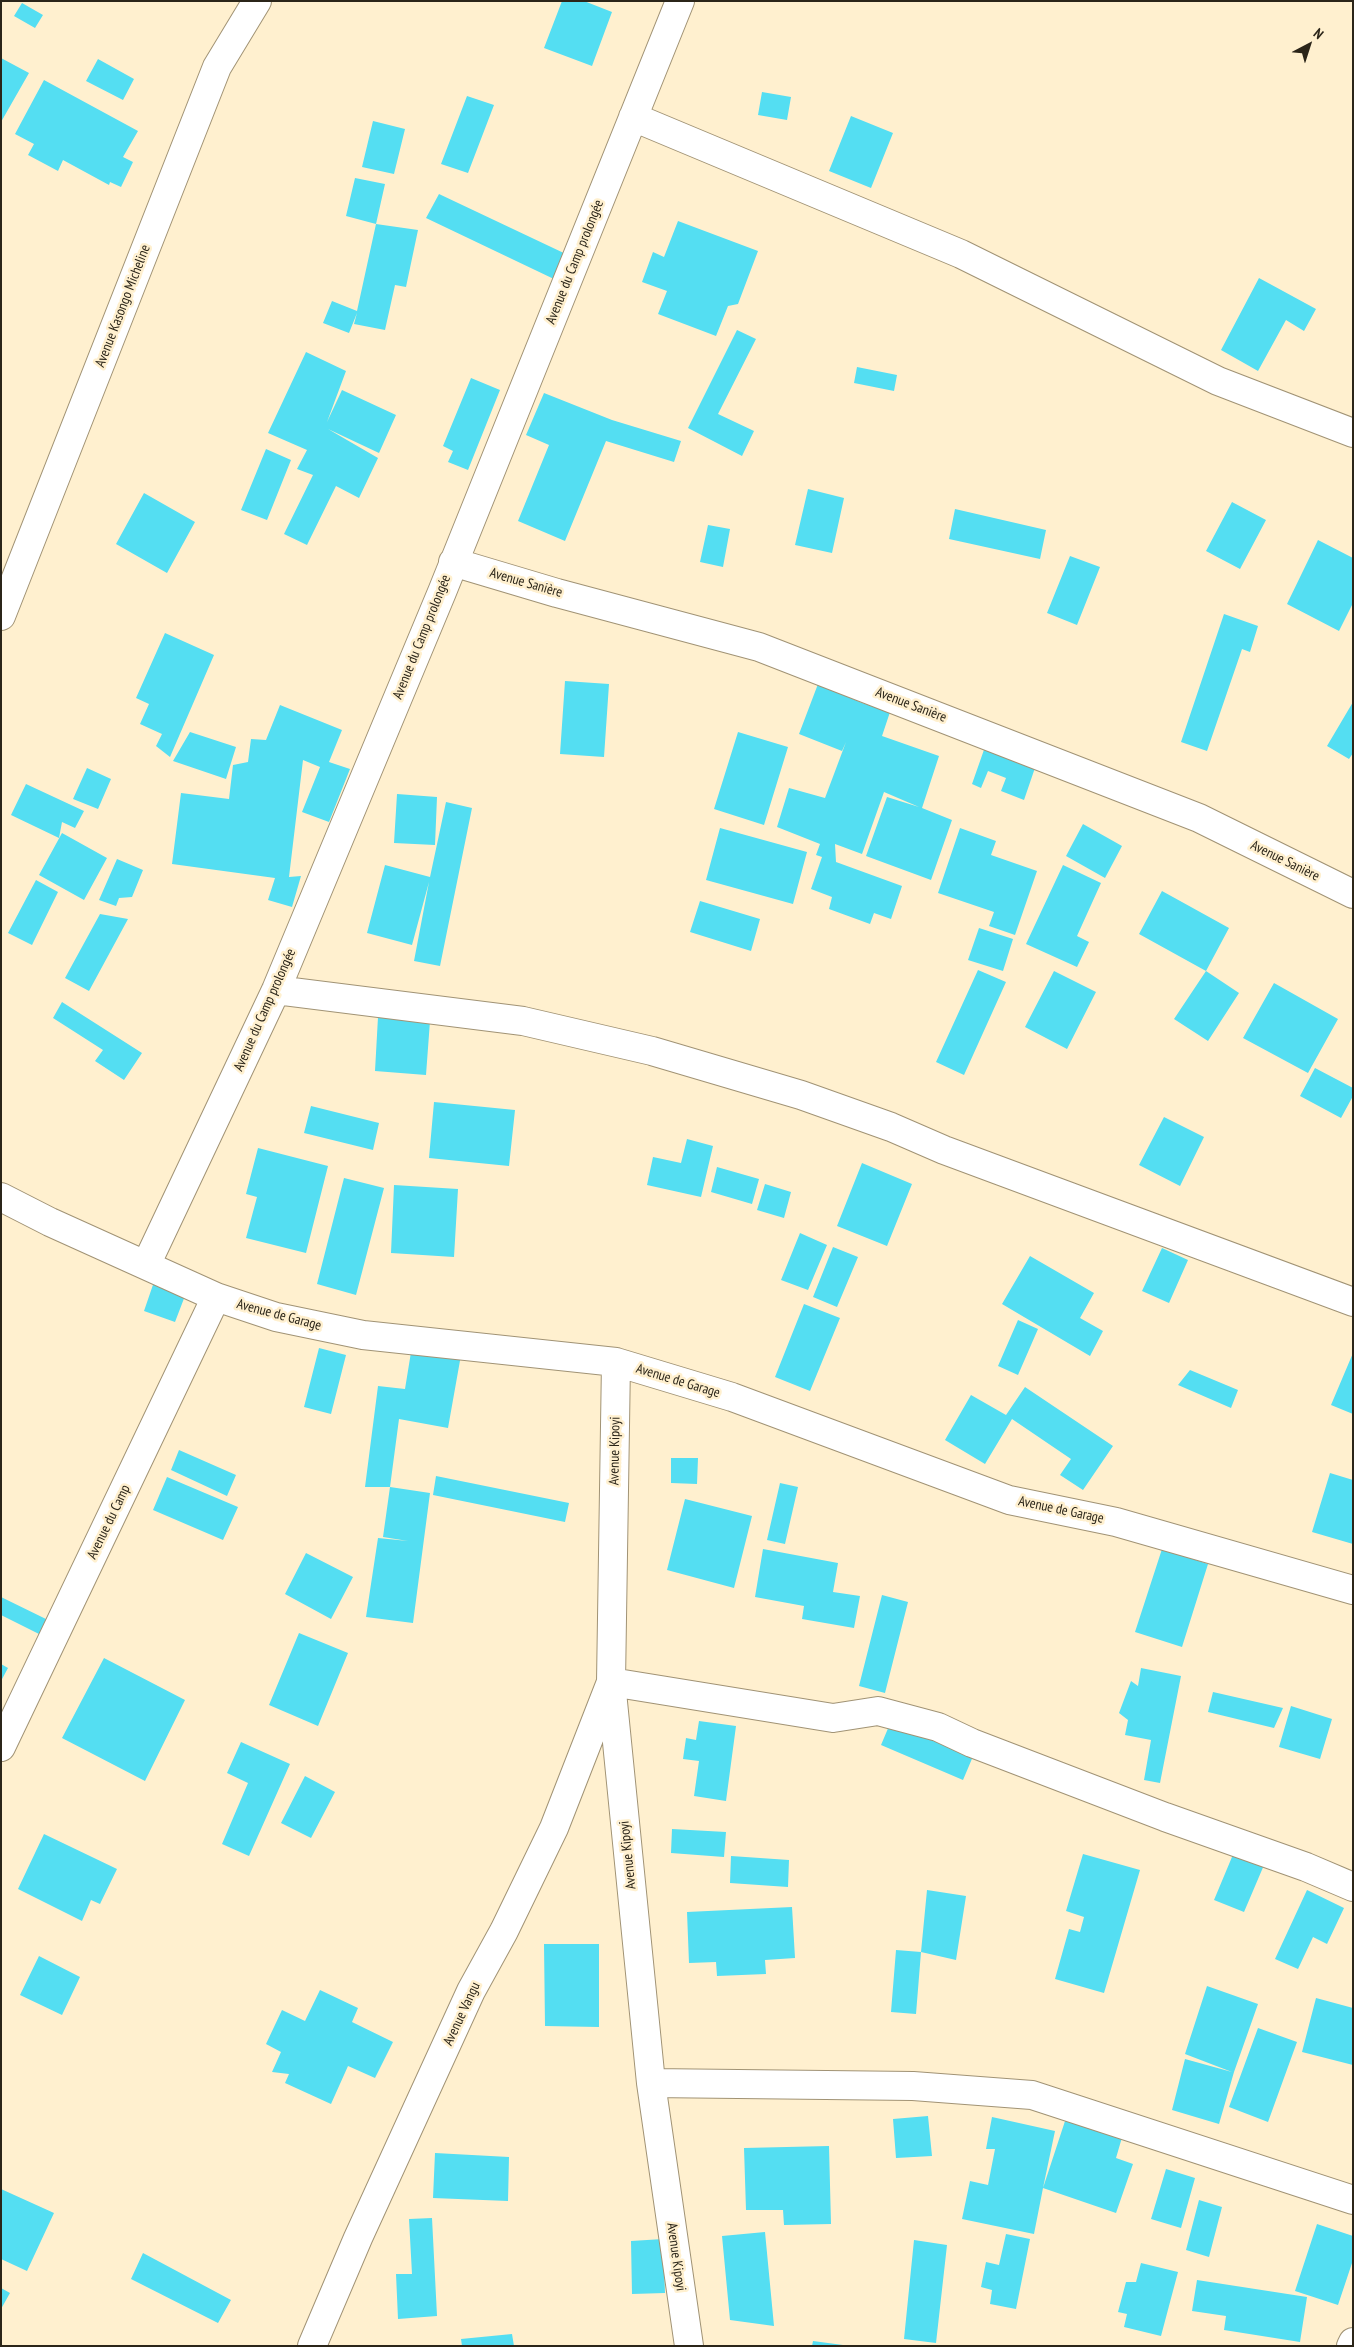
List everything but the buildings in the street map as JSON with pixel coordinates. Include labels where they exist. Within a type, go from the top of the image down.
[{"type":"street","name":"Avenue Kasongo Micheline","points":[[1,616],[217,67],[257,1]]},
{"type":"street","name":"Avenue du Camp prolongée","points":[[146,1265],[276,990],[453,562],[680,1]]},
{"type":"street","points":[[634,117],[961,254],[1218,381],[1353,433]]},
{"type":"street","name":"Avenue Sanière","points":[[453,562],[556,593],[758,647],[1199,818],[1353,894]]},
{"type":"street","points":[[276,990],[524,1021],[652,1051],[801,1095],[891,1126],[944,1150],[1353,1302]]},
{"type":"street","name":"Avenue de Garage","points":[[1,1197],[50,1222],[216,1297],[276,1316],[363,1335],[616,1362],[732,1397],[1009,1500],[1116,1522],[1353,1590]]},
{"type":"street","name":"Avenue du Camp","points":[[1,1747],[216,1297]]},
{"type":"street","name":"Avenue Kipoyi","points":[[616,1362],[611,1682],[651,2082],[689,2346]]},
{"type":"street","points":[[611,1682],[833,1718],[878,1711],[938,1727],[1004,1756],[1165,1817],[1306,1867],[1353,1887]]},
{"type":"street","name":"Avenue Vangu","points":[[312,2346],[358,2238],[471,1991],[504,1931],[554,1828],[611,1682]]},
{"type":"street","points":[[651,2082],[913,2086],[1032,2095],[1353,2200]]},
{"type":"street","points":[[1351,2346],[1353,2342]]}]
